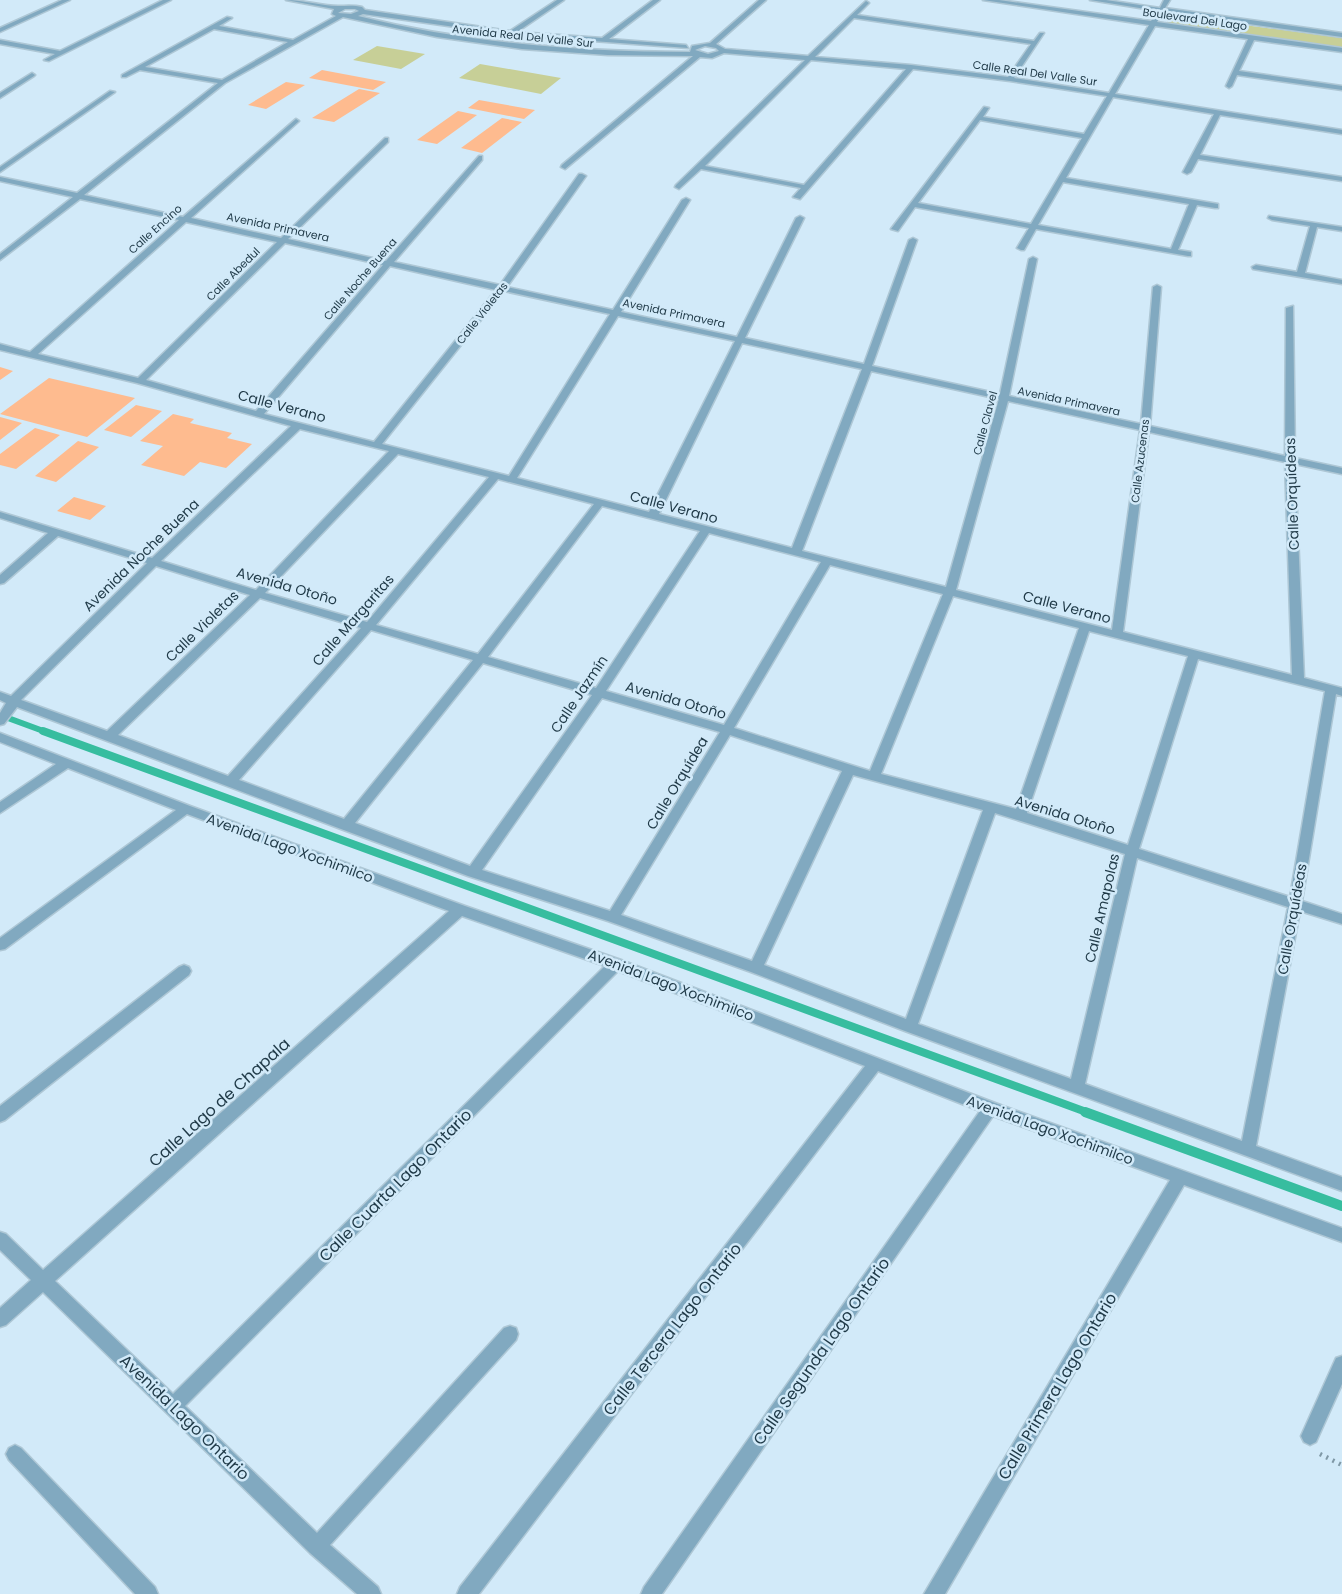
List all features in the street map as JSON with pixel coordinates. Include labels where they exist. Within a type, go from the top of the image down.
[{"type":"street","points":[[0,30],[67,0]]},
{"type":"street","points":[[47,60],[168,0]]},
{"type":"street","points":[[289,0],[339,8],[355,7],[363,9],[363,12],[351,16],[340,16],[335,14],[335,11],[339,8]]},
{"type":"street","points":[[355,7],[366,0]]},
{"type":"street","points":[[511,33],[561,0]]},
{"type":"street","points":[[604,40],[657,0]]},
{"type":"street","points":[[565,167],[696,52],[712,44],[763,0]]},
{"type":"street","name":"Boulevard Del Lago","points":[[986,0],[1342,50]]},
{"type":"street","name":"Boulevard Del Lago","points":[[1093,0],[1342,35]]},
{"type":"street","points":[[1021,248],[1154,24],[1166,0]]},
{"type":"street","points":[[679,188],[866,3]]},
{"type":"street","name":"Avenida Real Del Valle Sur","points":[[363,12],[511,33],[604,40],[696,52]]},
{"type":"street","points":[[0,258],[223,82],[340,16]]},
{"type":"street","name":"Avenida Real Del Valle Sur","points":[[351,16],[444,37],[495,45],[570,53],[696,52]]},
{"type":"street","points":[[853,16],[1035,43]]},
{"type":"street","points":[[124,76],[229,18]]},
{"type":"street","points":[[214,27],[296,42]]},
{"type":"street","points":[[1010,79],[1042,34]]},
{"type":"street","points":[[1229,86],[1252,37]]},
{"type":"street","points":[[0,42],[61,53]]},
{"type":"street","points":[[712,44],[718,46],[723,51]]},
{"type":"street","name":"Calle Real Del Valle Sur","points":[[696,52],[711,56],[723,51],[810,58],[911,67],[1010,79],[1342,132]]},
{"type":"street","points":[[797,197],[911,67]]},
{"type":"street","points":[[141,68],[223,82]]},
{"type":"street","points":[[1236,73],[1342,88]]},
{"type":"street","points":[[0,96],[32,75]]},
{"type":"street","points":[[0,170],[112,92]]},
{"type":"street","points":[[895,229],[986,108]]},
{"type":"street","points":[[1187,172],[1218,112]]},
{"type":"street","points":[[978,118],[1087,136]]},
{"type":"street","name":"Calle Encino","points":[[31,355],[296,121]]},
{"type":"street","name":"Calle Abedul","points":[[140,381],[385,140]]},
{"type":"street","points":[[1195,156],[1342,179]]},
{"type":"street","name":"Calle Noche Buena","points":[[258,415],[479,158]]},
{"type":"street","points":[[700,167],[805,187]]},
{"type":"street","name":"Calle Violetas","points":[[376,445],[502,288],[582,176]]},
{"type":"street","name":"Avenida Primavera","points":[[0,179],[868,366],[1004,398],[1342,471]]},
{"type":"street","points":[[1062,180],[1215,206]]},
{"type":"street","points":[[512,479],[614,312],[686,200]]},
{"type":"street","points":[[1174,251],[1194,202]]},
{"type":"street","points":[[914,205],[1188,254]]},
{"type":"street","points":[[654,515],[800,218]]},
{"type":"street","points":[[1272,218],[1342,229]]},
{"type":"street","points":[[1300,275],[1314,224]]},
{"type":"street","points":[[796,552],[868,366],[913,240]]},
{"type":"street","name":"Calle Clavel","points":[[874,777],[950,591],[1004,398],[1033,259]]},
{"type":"street","points":[[1256,267],[1342,282]]},
{"type":"street","name":"Calle Azucenas","points":[[1117,634],[1145,429],[1157,287]]},
{"type":"street","name":"Calle Orquídeas","points":[[1290,308],[1290,461],[1298,680]]},
{"type":"street","name":"Calle Verano","points":[[0,348],[140,381],[258,415],[1337,690]]},
{"type":"street","name":"Avenida Noche Buena","points":[[0,720],[7,703],[298,425]]},
{"type":"street","name":"Calle Violetas","points":[[110,736],[258,594],[396,450]]},
{"type":"street","name":"Calle Margaritas","points":[[230,782],[370,625],[496,475]]},
{"type":"street","points":[[346,826],[481,658],[601,501]]},
{"type":"street","name":"Avenida Otoño","points":[[0,515],[258,594],[727,730],[874,777],[1020,816],[1342,919]]},
{"type":"street","name":"Calle Jazmín","points":[[473,872],[599,693],[706,530]]},
{"type":"street","points":[[0,581],[56,532]]},
{"type":"street","name":"Calle Orquídea","points":[[612,917],[727,730],[827,561]]},
{"type":"street","points":[[1020,816],[1084,626]]},
{"type":"street","name":"Calle Amapolas","points":[[1077,1087],[1132,852],[1194,654]]},
{"type":"street","name":"Calle Orquídeas","points":[[1248,1148],[1337,690]]},
{"type":"street","points":[[7,703],[110,736],[473,872],[612,917],[756,968],[910,1027],[1248,1148],[1342,1184]]},
{"type":"street","name":"Avenida Lago Xochimilco","points":[[0,737],[186,809],[460,910],[616,964],[990,1108],[1342,1235]]},
{"type":"street","points":[[0,808],[66,763]]},
{"type":"street","points":[[756,968],[849,769]]},
{"type":"street","points":[[0,945],[186,809]]},
{"type":"street","points":[[910,1027],[990,809]]},
{"type":"street","name":"Calle Lago de Chapala","points":[[0,1319],[460,910]]},
{"type":"street","name":"Calle Cuarta Lago Ontario","points":[[173,1406],[616,964]]},
{"type":"street","points":[[0,1115],[184,971]]},
{"type":"street","name":"Calle Tercera Lago Ontario","points":[[467,1594],[876,1063]]},
{"type":"street","name":"Calle Segunda Lago Ontario","points":[[651,1594],[990,1108]]},
{"type":"street","name":"Calle Primera Lago Ontario","points":[[934,1594],[1180,1178]]},
{"type":"street","name":"Avenida Lago Ontario","points":[[0,1240],[44,1280],[317,1546],[371,1594]]},
{"type":"street","points":[[317,1546],[510,1334]]},
{"type":"street","points":[[1310,1436],[1342,1364]]},
{"type":"street","points":[[15,1454],[148,1594]]},
{"type":"green space","points":[[1170,15],[1342,38],[1342,48],[1166,24]]},
{"type":"green space","points":[[377,46],[425,54],[401,69],[353,60]]},
{"type":"green space","points":[[480,64],[561,78],[541,94],[459,78]]},
{"type":"building","points":[[322,70],[386,82],[373,90],[309,78]]},
{"type":"building","points":[[286,82],[305,85],[266,109],[248,105]]},
{"type":"building","points":[[359,89],[380,93],[334,122],[312,118]]},
{"type":"building","points":[[479,100],[535,110],[524,119],[468,108]]},
{"type":"building","points":[[458,111],[477,115],[437,144],[417,140]]},
{"type":"building","points":[[502,118],[522,122],[482,153],[461,148]]},
{"type":"building","points":[[0,367],[13,371],[0,380]]},
{"type":"building","points":[[49,378],[135,398],[87,437],[0,414]]},
{"type":"building","points":[[136,405],[162,411],[131,437],[104,430]]},
{"type":"building","points":[[173,414],[194,419],[190,423],[232,433],[227,438],[252,444],[226,468],[200,462],[184,476],[141,465],[163,446],[140,441]]},
{"type":"building","points":[[0,417],[22,423],[0,440]]},
{"type":"building","points":[[35,428],[60,435],[16,469],[0,465],[0,454]]},
{"type":"building","points":[[78,441],[99,447],[56,482],[35,476]]},
{"type":"building","points":[[74,497],[106,506],[90,520],[57,511]]},
{"type":"waterway","points":[[0,715],[46,732]]},
{"type":"waterway","points":[[43,731],[1089,1113]]},
{"type":"waterway","points":[[1085,1112],[1342,1206]]}]
